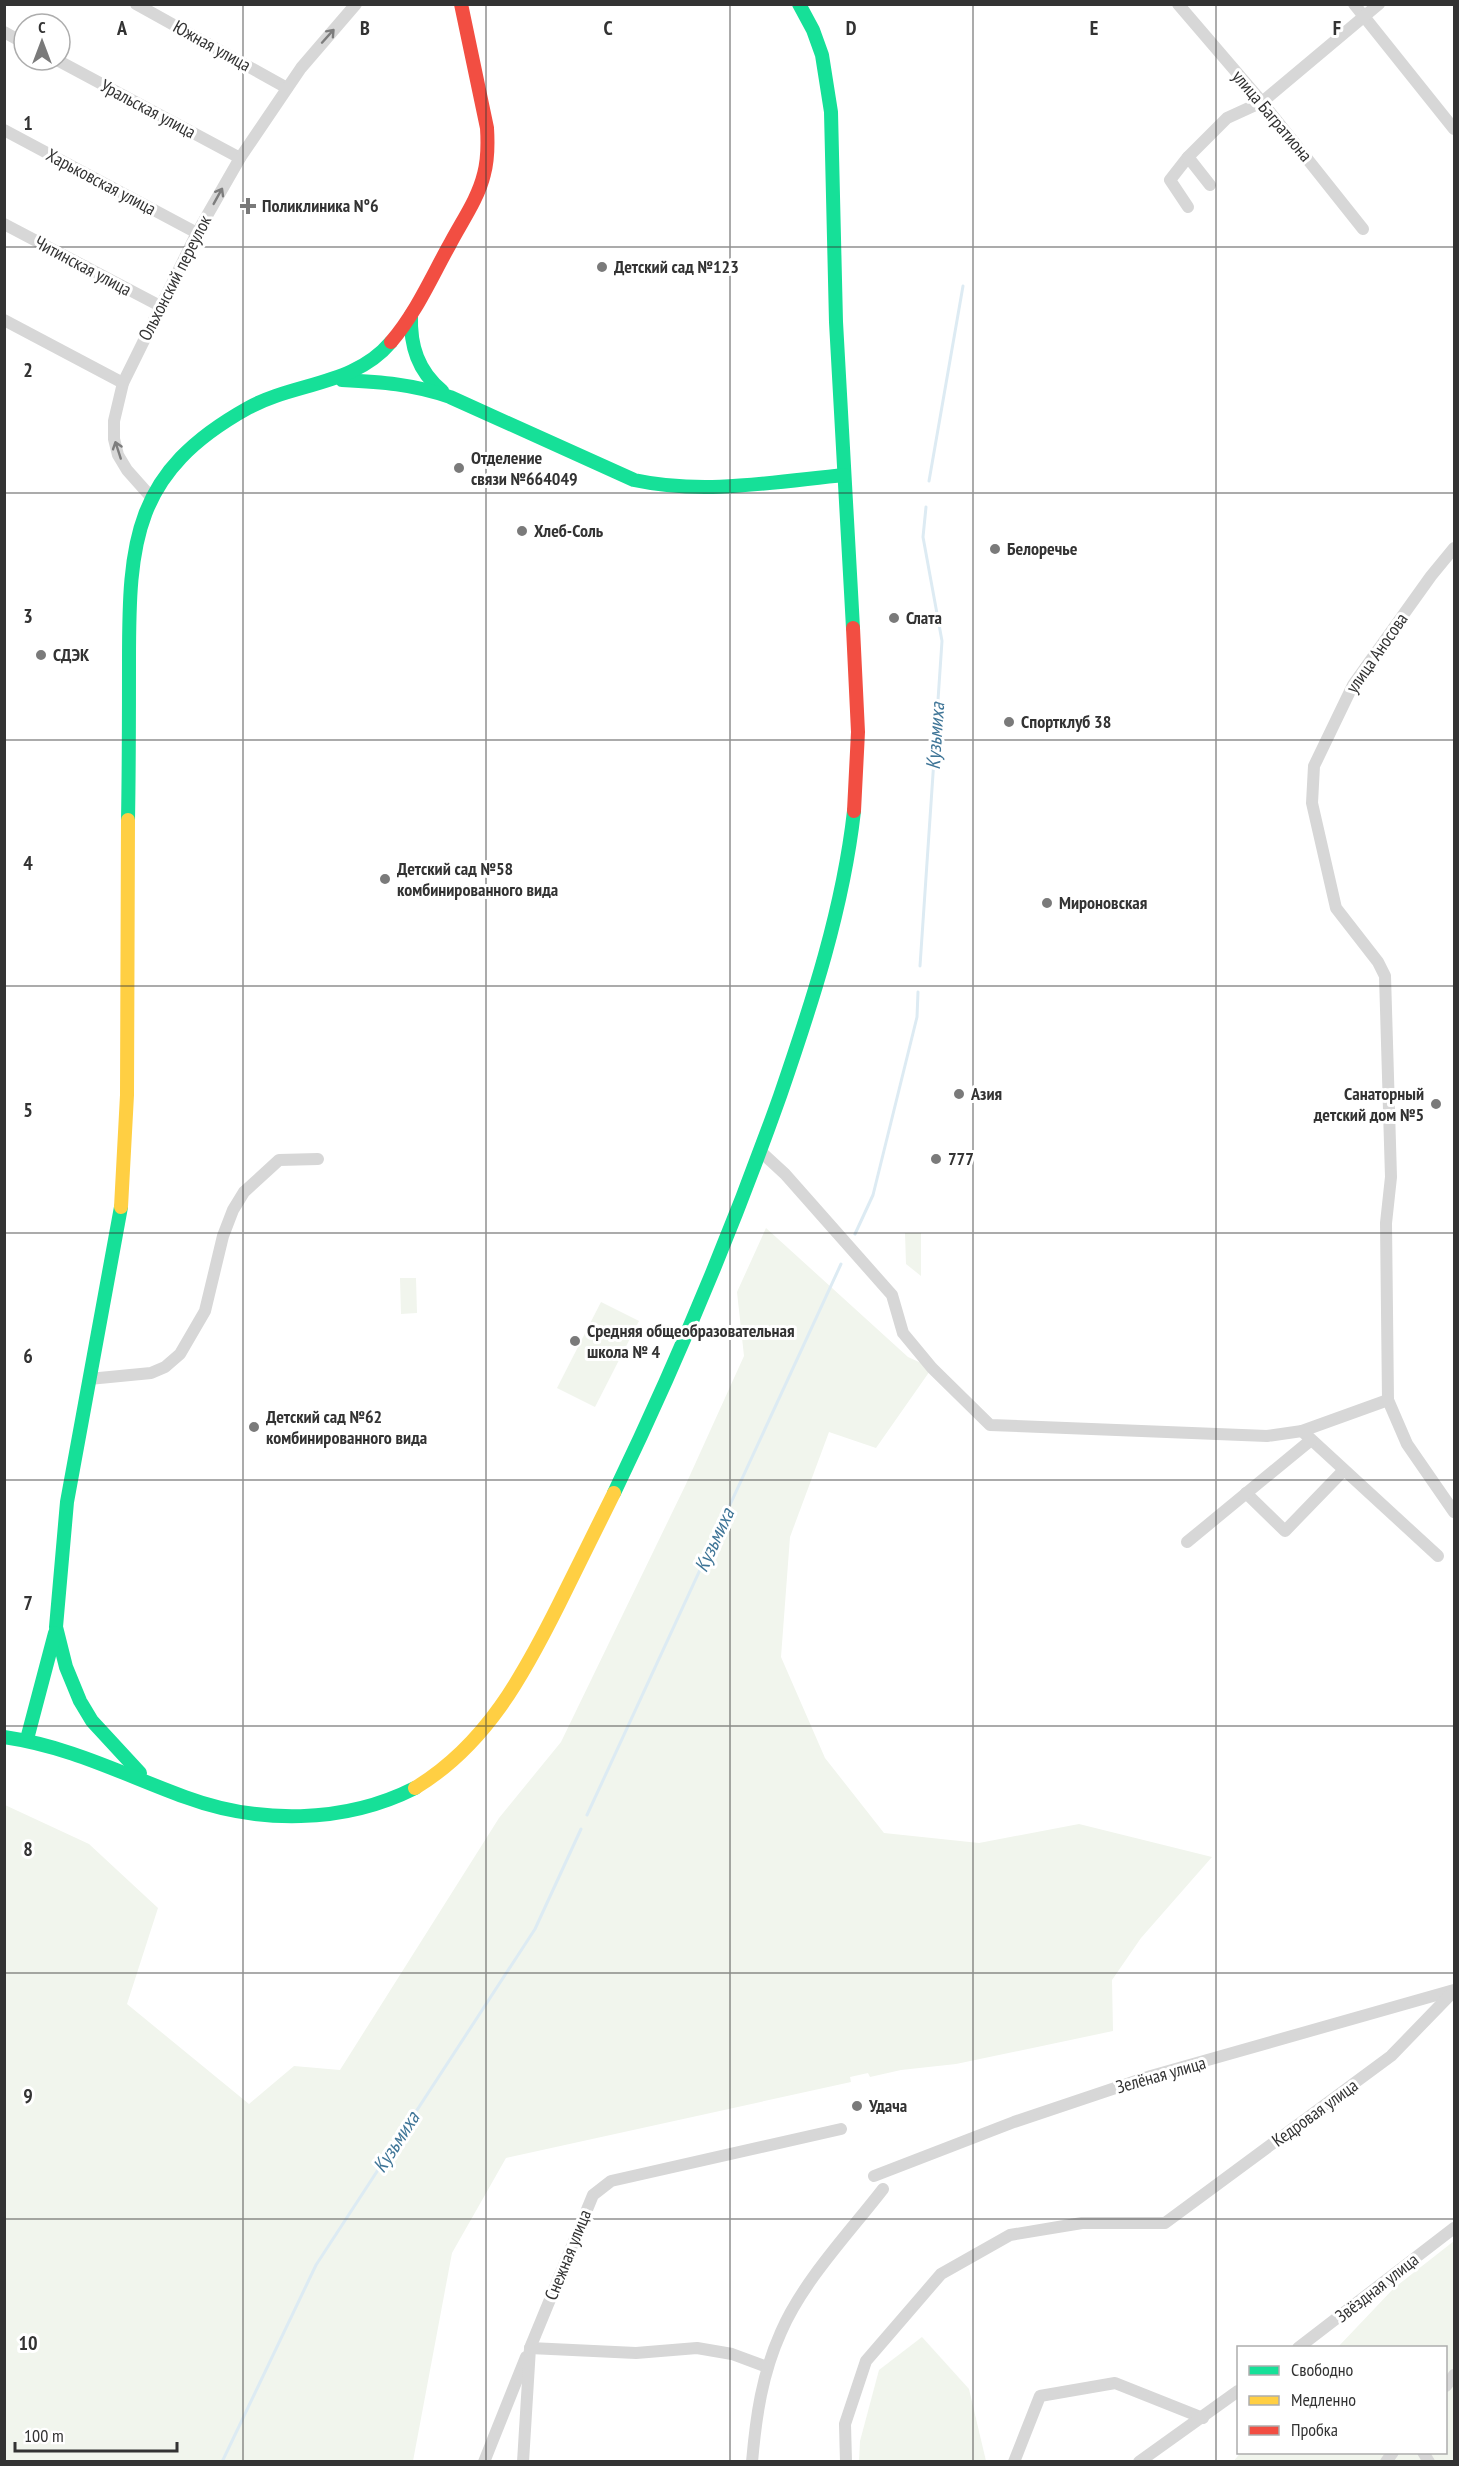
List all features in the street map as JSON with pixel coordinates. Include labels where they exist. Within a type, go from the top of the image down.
[{"type":"street","name":"Южная улица","points":[[136,4],[287,88]]},
{"type":"street","name":"Ольхонский переулок","points":[[151,497],[127,470],[116,447],[114,422],[123,383],[197,233],[240,158],[301,68],[356,4]]},
{"type":"street","points":[[27,1739],[56,1627],[62,1537],[123,1189],[128,986],[129,593],[132,556],[140,525],[151,497],[170,472],[196,446],[231,419],[264,400],[289,390],[330,381],[354,372],[374,359],[411,315],[478,195],[487,166],[489,148],[487,128],[461,4]]},
{"type":"street","points":[[4,1737],[27,1739],[83,1753],[186,1797],[250,1814],[283,1816],[315,1814],[354,1809],[397,1797],[431,1779],[465,1749],[494,1716],[520,1680],[661,1397],[708,1289],[760,1151],[825,956],[854,816],[858,765],[857,704],[832,247],[832,145],[828,84],[822,55],[813,30],[799,4]]},
{"type":"street","name":"улица Багратиона","points":[[1178,4],[1262,102],[1363,228]]},
{"type":"street","points":[[1354,4],[1455,129]]},
{"type":"street","points":[[1188,207],[1170,180],[1188,157],[1227,118],[1262,102],[1380,4]]},
{"type":"street","name":"Уральская улица","points":[[72,68],[240,158]]},
{"type":"street","name":"Харьковская улица","points":[[4,130],[197,233]]},
{"type":"street","points":[[1188,157],[1210,185]]},
{"type":"street","name":"Читинская улица","points":[[4,224],[162,307]]},
{"type":"street","points":[[411,315],[410,333],[421,367],[433,385],[450,397]]},
{"type":"street","points":[[4,320],[123,383]]},
{"type":"street","points":[[330,381],[391,382],[422,387],[450,397],[634,480],[661,486],[709,488],[844,475]]},
{"type":"street","name":"улица Аносова","points":[[1388,1400],[1386,1222],[1390,1177],[1387,992],[1385,976],[1378,962],[1336,908],[1312,803],[1314,766],[1353,685],[1431,576],[1455,548]]},
{"type":"street","points":[[760,1151],[785,1174],[892,1295],[903,1333],[932,1368],[990,1425],[1267,1436],[1302,1431],[1388,1400],[1407,1444],[1455,1512]]},
{"type":"street","points":[[89,1379],[151,1373],[165,1367],[180,1354],[206,1311],[223,1236],[233,1210],[244,1192],[279,1160],[318,1159]]},
{"type":"street","points":[[1302,1431],[1438,1556]]},
{"type":"street","points":[[1187,1542],[1311,1440]]},
{"type":"street","points":[[1246,1493],[1285,1531],[1344,1470]]},
{"type":"street","points":[[56,1627],[66,1667],[86,1711],[148,1781]]},
{"type":"street","name":"Зелёная улица","points":[[874,2176],[1014,2122],[1151,2076],[1455,1991]]},
{"type":"street","name":"Кедровая улица","points":[[846,2462],[846,2424],[866,2361],[941,2274],[1010,2235],[1082,2223],[1165,2223],[1391,2056],[1455,1991]]},
{"type":"street","name":"Снежная улица","points":[[523,2462],[530,2348],[593,2195],[611,2181],[841,2129]]},
{"type":"street","points":[[752,2462],[756,2409],[767,2367],[781,2330],[806,2289],[883,2189]]},
{"type":"street","name":"Звёздная улица","points":[[1301,2346],[1455,2228]]},
{"type":"street","points":[[484,2462],[530,2348],[636,2353],[697,2348],[732,2354],[767,2367]]},
{"type":"street","points":[[1014,2462],[1040,2396],[1115,2383],[1203,2418]]},
{"type":"street","points":[[1139,2462],[1237,2392]]},
{"type":"shaded area","points":[[766,1228],[908,1357],[932,1368],[876,1448],[829,1432],[790,1537],[781,1657],[825,1758],[884,1833],[979,1843],[1079,1824],[1212,1857],[1141,1938],[1112,1980],[1113,2031],[956,2064],[901,2070],[870,2077],[868,2073],[850,2077],[851,2082],[506,2158],[452,2253],[413,2461],[5,2462],[5,1805],[89,1844],[158,1908],[127,2004],[249,2104],[294,2066],[340,2070],[499,1818],[561,1742],[686,1484],[744,1356],[737,1292]]},
{"type":"shaded area","points":[[905,1233],[921,1233],[921,1276],[906,1264]]},
{"type":"shaded area","points":[[400,1278],[416,1278],[417,1313],[401,1314]]},
{"type":"shaded area","points":[[601,1302],[639,1321],[595,1407],[557,1388]]},
{"type":"shaded area","points":[[1454,2241],[1454,2461],[1233,2462],[1239,2454],[1447,2454],[1447,2346],[1339,2346],[1394,2288]]},
{"type":"shaded area","points":[[922,2337],[969,2389],[986,2461],[859,2461],[860,2441],[879,2370]]},
{"type":"waterway","name":"Кузьмиха","points":[[929,481],[963,286]]},
{"type":"waterway","name":"Кузьмиха","points":[[920,966],[942,641],[923,537],[926,507]]},
{"type":"waterway","name":"Кузьмиха","points":[[855,1234],[873,1195],[917,1017],[918,992]]},
{"type":"waterway","name":"Кузьмиха","points":[[587,1815],[841,1264]]},
{"type":"waterway","name":"Кузьмиха","points":[[222,2462],[316,2265],[535,1929],[581,1829]]},
{"type":"traffic: fast","points":[[799,4],[813,30],[822,55],[831,112],[836,322],[853,628]]},
{"type":"traffic: fast","points":[[411,315],[412,337],[417,357],[427,375],[442,391]]},
{"type":"traffic: fast","points":[[128,820],[131,580],[136,545],[145,514],[160,485],[181,458],[210,432],[248,408],[360,367],[391,342]]},
{"type":"traffic: fast","points":[[342,380],[410,386],[450,397],[634,480],[686,487],[712,487],[765,484],[844,475]]},
{"type":"traffic: fast","points":[[614,1493],[702,1297],[743,1197],[780,1096],[825,955],[842,884],[854,811]]},
{"type":"traffic: fast","points":[[121,1207],[67,1502],[56,1627],[66,1667],[80,1701],[92,1721],[140,1773]]},
{"type":"traffic: fast","points":[[27,1739],[55,1633]]},
{"type":"traffic: fast","points":[[4,1737],[75,1754],[213,1806],[271,1816],[330,1814],[388,1800],[415,1788]]},
{"type":"traffic: slow","points":[[121,1207],[127,1095],[128,820]]},
{"type":"traffic: slow","points":[[415,1788],[440,1771],[462,1751],[500,1707],[545,1631],[614,1493]]},
{"type":"traffic: jam","points":[[391,342],[416,307],[469,210],[478,192],[485,168],[487,128],[461,4]]},
{"type":"traffic: jam","points":[[853,628],[858,732],[854,811]]},
{"type":"place","name":"Поликлиника N°6","points":[[248,206]]},
{"type":"place","name":"Детский сад №123","points":[[602,267]]},
{"type":"place","name":"Отделение связи №664049","points":[[459,468]]},
{"type":"place","name":"Хлеб-Соль","points":[[522,531]]},
{"type":"place","name":"Белоречье","points":[[995,549]]},
{"type":"place","name":"Слата","points":[[894,618]]},
{"type":"place","name":"СДЭК","points":[[41,655]]},
{"type":"place","name":"Спортклуб 38","points":[[1009,722]]},
{"type":"place","name":"Детский сад №58 комбинированного вида","points":[[385,879]]},
{"type":"place","name":"Мироновская","points":[[1047,903]]},
{"type":"place","name":"Азия","points":[[959,1094]]},
{"type":"place","name":"Санаторный детский дом №5","points":[[1436,1104]]},
{"type":"place","name":"777","points":[[936,1159]]},
{"type":"place","name":"Средняя общеобразовательная школа № 4","points":[[575,1341]]},
{"type":"place","name":"Детский сад №62 комбинированного вида","points":[[254,1427]]},
{"type":"place","name":"Удача","points":[[857,2106]]}]
